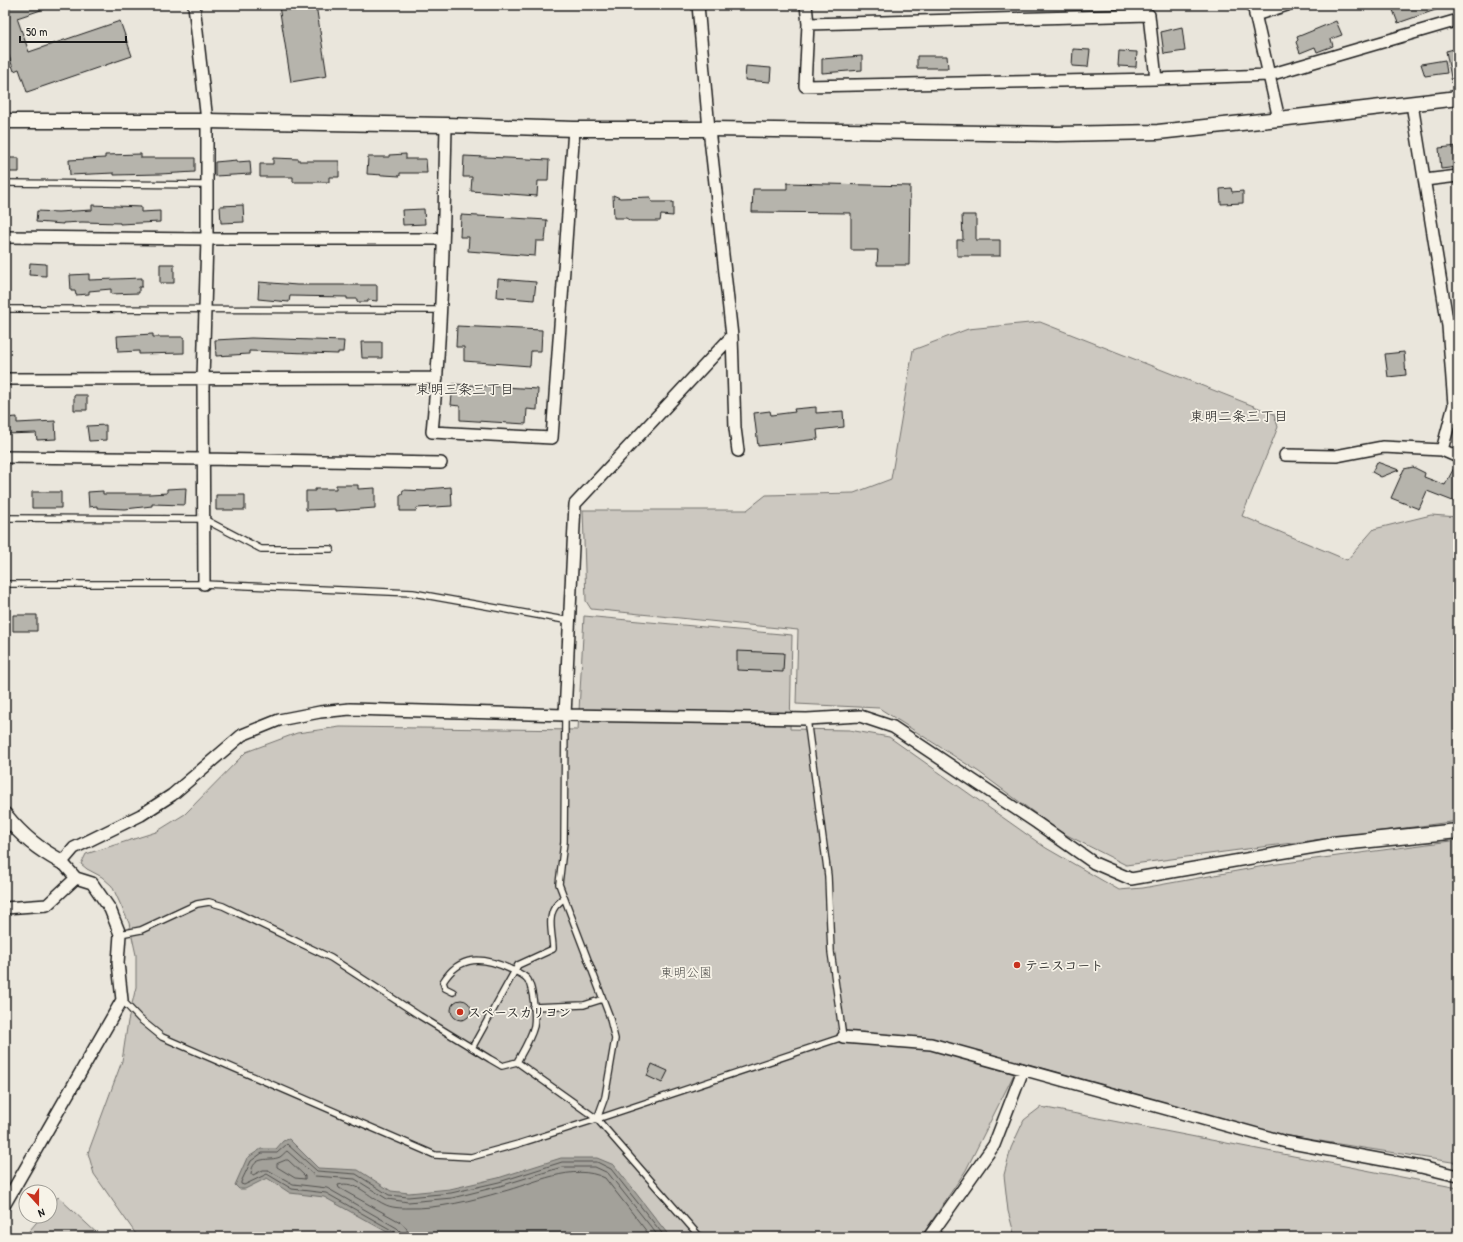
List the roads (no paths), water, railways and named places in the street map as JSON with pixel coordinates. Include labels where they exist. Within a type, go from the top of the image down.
[{"type":"street","points":[[194,5],[207,121],[207,239],[202,379],[204,584]]},
{"type":"street","points":[[698,5],[709,129],[732,336],[735,428],[738,451]]},
{"type":"street","points":[[806,5],[808,24],[805,86],[1156,79],[1269,75],[1458,20]]},
{"type":"street","points":[[1279,120],[1254,10],[1287,5]]},
{"type":"street","points":[[808,24],[1150,15],[1156,79]]},
{"type":"street","points":[[5,121],[207,121],[446,125],[574,129],[709,129],[1057,134],[1158,132],[1279,120],[1458,98]]},
{"type":"street","points":[[1412,104],[1448,326],[1454,405],[1442,450]]},
{"type":"street","points":[[446,125],[437,378],[432,432],[552,438],[574,129]]},
{"type":"street","points":[[1425,180],[1458,176]]},
{"type":"street","points":[[5,237],[443,239]]},
{"type":"street","points":[[565,715],[575,504],[732,336]]},
{"type":"street","points":[[5,379],[437,378]]},
{"type":"street","points":[[1285,455],[1336,456],[1383,447],[1442,450],[1458,457]]},
{"type":"street","points":[[5,457],[441,463]]},
{"type":"street","points":[[62,862],[74,848],[141,815],[172,795],[242,735],[279,720],[320,712],[350,709],[565,715],[807,719],[860,716],[893,727],[1094,863],[1131,879],[1332,844],[1458,831]]},
{"type":"street","points":[[5,815],[16,829],[43,852],[62,862],[76,878],[92,883],[110,909],[120,934],[118,963],[122,1000],[5,1204]]},
{"type":"street","points":[[5,908],[47,905],[76,878]]},
{"type":"street","points":[[843,1037],[931,1044],[1286,1142],[1421,1167],[1458,1176]]},
{"type":"street","points":[[929,1237],[994,1145],[1023,1070]]},
{"type":"lane","points":[[5,184],[207,185]]},
{"type":"lane","points":[[5,309],[440,310]]},
{"type":"lane","points":[[5,518],[204,519],[261,549],[331,549]]},
{"type":"lane","points":[[5,584],[204,584],[412,593],[570,621]]},
{"type":"lane","points":[[565,715],[564,842],[559,884],[609,1015],[615,1039],[605,1097],[597,1119]]},
{"type":"lane","points":[[122,1000],[140,1019],[162,1037],[435,1154],[471,1156],[518,1144],[597,1119],[843,1037],[831,952],[828,876],[807,719]]},
{"type":"lane","points":[[472,1048],[518,965],[553,949],[553,937],[550,922],[554,908],[564,898]]},
{"type":"lane","points":[[120,934],[140,930],[197,904],[208,902],[223,906],[331,958],[502,1066],[517,1062],[534,1026],[532,991],[527,979],[496,963],[478,960],[464,963],[449,972],[443,982],[445,988],[453,992]]},
{"type":"lane","points":[[533,1007],[584,1005],[603,999]]},
{"type":"lane","points":[[517,1062],[597,1119],[700,1237]]},
{"type":"water","points":[[289,1139],[318,1168],[358,1170],[391,1191],[409,1193],[450,1189],[498,1178],[561,1158],[597,1158],[614,1165],[670,1237],[396,1237],[324,1197],[290,1193],[267,1178],[245,1189],[239,1189],[235,1185],[247,1158],[261,1149],[276,1149],[283,1141]]},
{"type":"place","name":"テニスコート","points":[[1017,965]]},
{"type":"place","name":"スペースカリヨン","points":[[460,1012]]},
{"type":"district","name":"東明三条三丁目","points":[[465,388]]},
{"type":"district","name":"東明二条三丁目","points":[[1239,415]]},
{"type":"park label","name":"東明公園","points":[[686,972]]}]
